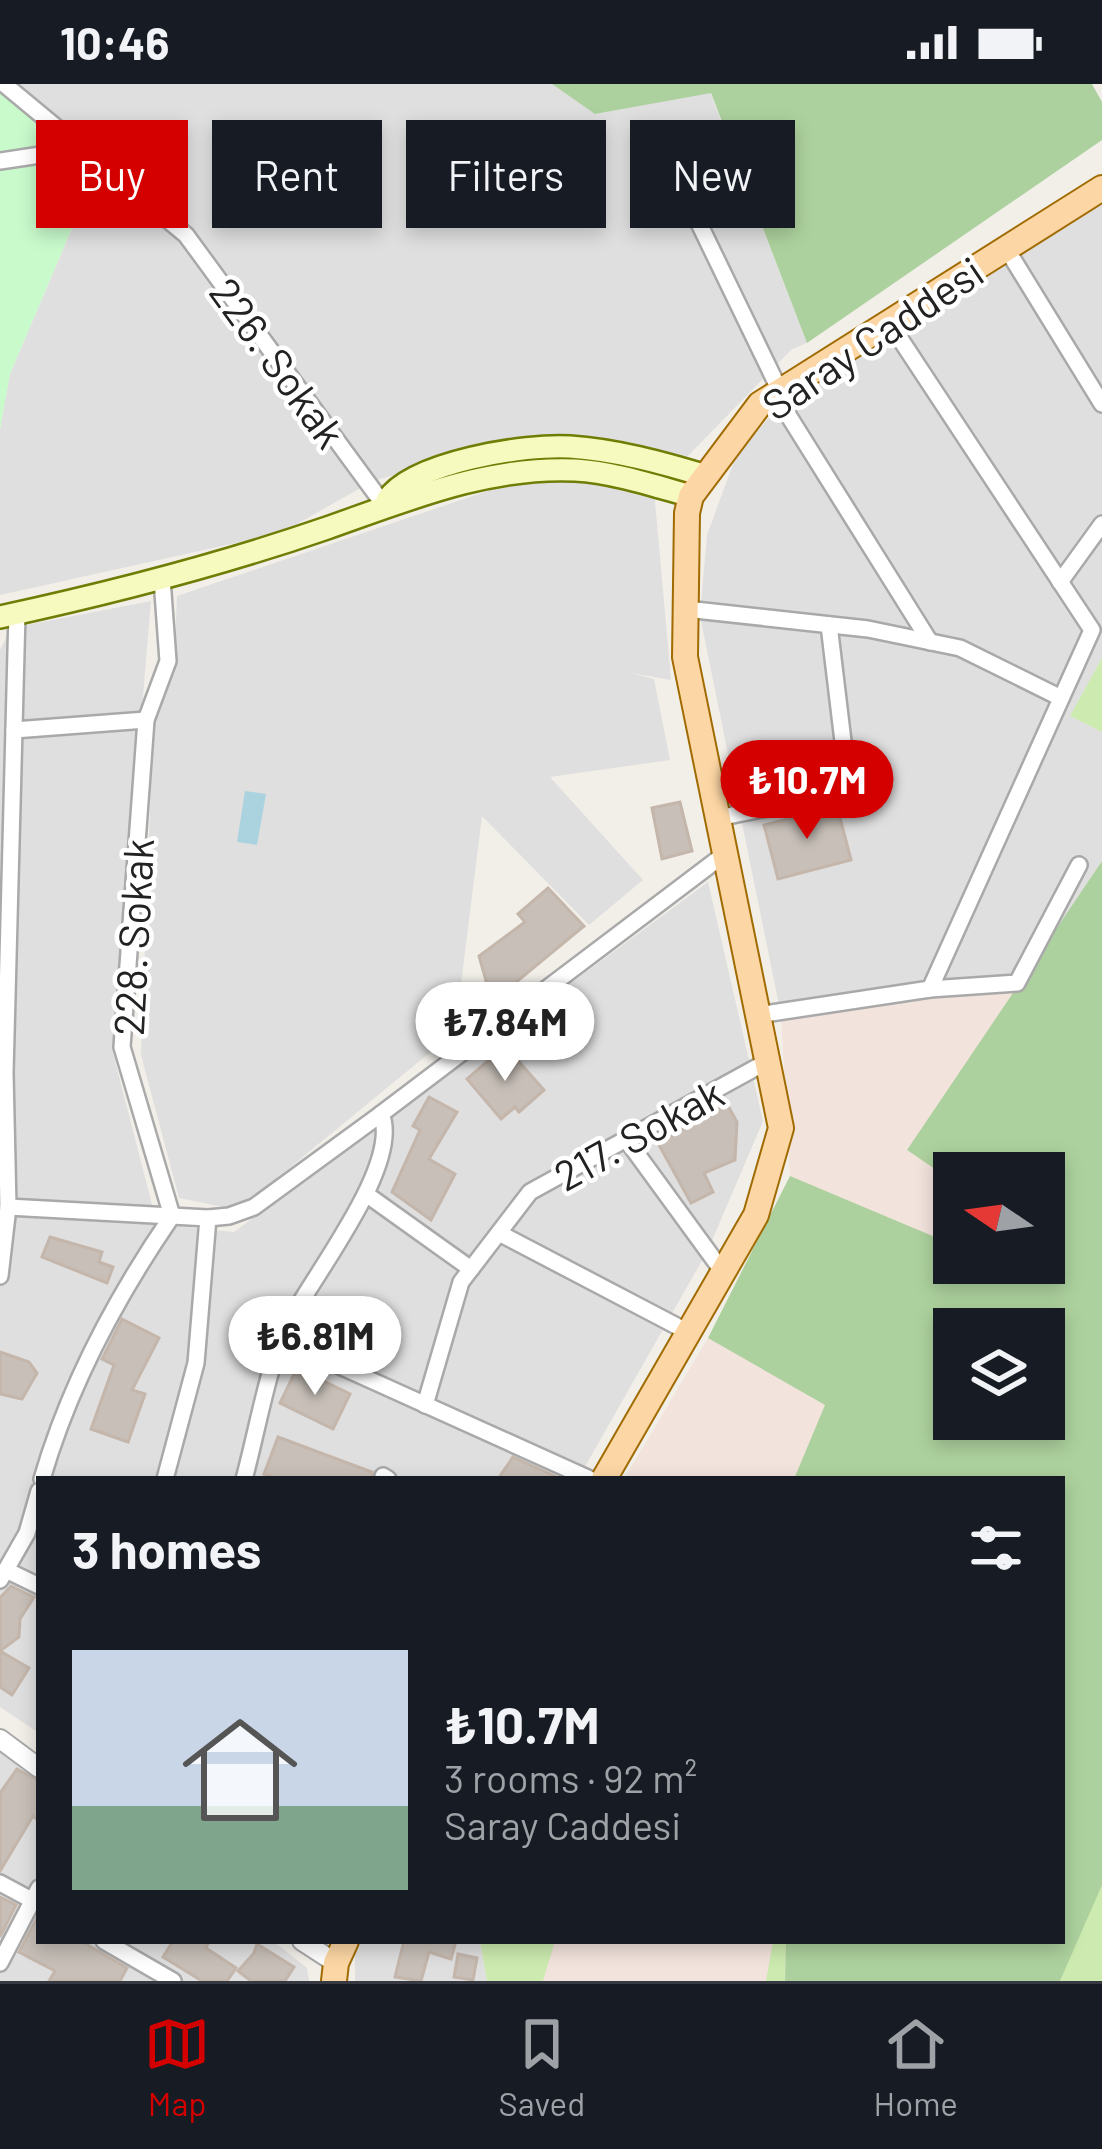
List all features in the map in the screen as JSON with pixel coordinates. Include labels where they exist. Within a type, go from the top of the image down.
[{"type":"main road","name":"Saray Caddesi","points":[[699,486],[760,404],[1102,188]]},
{"type":"main road","points":[[8,615],[162,578],[329,527],[384,505],[496,475],[577,470],[699,486],[687,513],[685,657],[781,1128],[756,1214],[606,1476]]},
{"type":"street","name":"226. Sokak","points":[[4,84],[46,120]]},
{"type":"street","points":[[0,160],[36,155]]},
{"type":"street","name":"226. Sokak","points":[[177,228],[384,505]]},
{"type":"street","points":[[701,228],[777,393],[929,642]]},
{"type":"street","points":[[1006,248],[1102,404]]},
{"type":"street","points":[[890,322],[1092,630],[930,989]]},
{"type":"street","points":[[1060,582],[1102,524]]},
{"type":"street","name":"228. Sokak","points":[[162,578],[168,661],[146,720],[122,1047],[172,1216]]},
{"type":"street","points":[[686,609],[829,625],[960,648],[1061,698]]},
{"type":"street","points":[[0,1276],[8,1207],[5,1073],[14,730],[8,615]]},
{"type":"street","points":[[718,818],[849,791],[829,625]]},
{"type":"street","points":[[14,730],[146,720]]},
{"type":"street","points":[[8,1207],[208,1217],[254,1207],[726,853]]},
{"type":"street","points":[[758,1015],[930,989],[1017,983],[1079,865]]},
{"type":"street","name":"217. Sokak","points":[[425,1405],[461,1282],[530,1192],[767,1061]]},
{"type":"street","points":[[245,1476],[282,1340],[366,1194],[387,1135],[381,1114]]},
{"type":"street","points":[[626,1139],[723,1272]]},
{"type":"street","points":[[366,1194],[471,1269]]},
{"type":"street","points":[[44,1476],[76,1383],[149,1248],[172,1216]]},
{"type":"street","points":[[166,1476],[196,1364],[208,1217]]},
{"type":"street","points":[[499,1233],[688,1332]]},
{"type":"street","points":[[282,1340],[583,1476]]},
{"type":"street","points":[[36,1502],[27,1533],[3,1575],[36,1585]]},
{"type":"street","points":[[0,1739],[36,1766]]},
{"type":"street","points":[[0,1883],[36,1897],[0,1964]]},
{"type":"street","points":[[109,1944],[173,1981]]},
{"type":"street","points":[[306,1944],[336,1969]]},
{"type":"shaded area","points":[[0,84],[552,84],[596,114],[710,92],[721,120],[630,120],[630,228],[763,228],[807,343],[792,349],[683,461],[631,442],[509,444],[373,481],[281,533],[0,595],[0,429],[10,374],[72,228],[188,228],[188,120],[46,120]]},
{"type":"shaded area","points":[[1102,201],[1102,658],[1071,716],[1102,732],[1102,861],[1019,988],[781,1015],[700,616],[707,535],[736,456],[796,386]]},
{"type":"shaded area","points":[[581,474],[654,490],[671,680],[630,673],[654,679],[670,760],[550,777],[643,880],[589,925],[482,816],[455,1032],[238,1210],[179,1198],[141,1055],[153,728],[174,670],[177,596],[514,482]]},
{"type":"shaded area","points":[[151,601],[113,1053],[157,1224],[234,1232],[708,882],[763,1121],[708,1250],[580,1476],[36,1476],[36,1731],[0,1707],[0,650],[11,628]]},
{"type":"shaded area","points":[[1102,861],[1102,1913],[1074,1981],[487,1981],[481,1944],[1065,1944],[1065,1476],[626,1476],[708,1338],[790,1177],[781,1015],[1019,988]]},
{"type":"shaded area","points":[[0,1739],[36,1759],[36,1944],[277,1944],[307,1968],[309,1981],[0,1981]]},
{"type":"shaded area","points":[[355,1944],[481,1944],[487,1981],[355,1981]]},
{"type":"green space","points":[[0,84],[46,120],[36,120],[36,228],[72,228],[10,374],[0,429]]},
{"type":"green space","points":[[552,84],[1092,84],[1102,102],[1102,140],[807,343],[763,228],[795,228],[795,120],[721,120],[711,93],[595,114]]},
{"type":"green space","points":[[1102,658],[1102,732],[1070,716]]},
{"type":"green space","points":[[1102,861],[1102,1885],[1060,1981],[785,1981],[786,1944],[1065,1944],[1065,1476],[795,1476],[825,1405],[708,1338],[790,1176],[933,1236],[933,1284],[1065,1284],[1065,1152],[933,1152],[933,1168],[907,1150]]},
{"type":"green space","points":[[1102,1885],[1102,1981],[1060,1981],[1094,1897]]},
{"type":"green space","points":[[481,1944],[554,1944],[543,1981],[487,1981]]},
{"type":"green space","points":[[772,1944],[786,1944],[785,1981],[766,1981]]},
{"type":"water","points":[[245,791],[266,794],[257,845],[237,842]]},
{"type":"building","points":[[680,802],[692,851],[662,859],[652,808]]},
{"type":"building","points":[[837,806],[851,860],[778,879],[764,825]]},
{"type":"building","points":[[548,888],[584,926],[492,1002],[479,956],[525,922],[518,914]]},
{"type":"building","points":[[505,1046],[544,1090],[519,1112],[515,1107],[501,1119],[467,1079]]},
{"type":"building","points":[[429,1097],[457,1112],[429,1159],[455,1174],[431,1220],[392,1192],[420,1130],[413,1126]]},
{"type":"building","points":[[727,1104],[737,1122],[735,1160],[704,1173],[713,1192],[691,1203],[658,1143]]},
{"type":"building","points":[[50,1237],[102,1252],[99,1262],[113,1267],[107,1283],[42,1257]]},
{"type":"building","points":[[122,1319],[159,1338],[132,1390],[145,1394],[128,1442],[91,1429],[114,1365],[102,1359]]},
{"type":"building","points":[[0,1352],[29,1362],[37,1373],[22,1399],[0,1394]]},
{"type":"building","points":[[297,1368],[350,1394],[333,1429],[280,1403]]},
{"type":"building","points":[[278,1437],[372,1472],[372,1476],[270,1476],[264,1474]]},
{"type":"building","points":[[513,1457],[554,1476],[500,1476]]},
{"type":"building","points":[[11,1586],[34,1597],[20,1619],[19,1637],[0,1651],[0,1598]]},
{"type":"building","points":[[0,1651],[29,1668],[12,1695],[0,1687]]},
{"type":"building","points":[[17,1769],[36,1779],[36,1818],[33,1816],[0,1871],[0,1793]]},
{"type":"building","points":[[0,1897],[16,1905],[0,1937]]},
{"type":"building","points":[[36,1920],[36,1944],[86,1944],[127,1968],[120,1981],[49,1981],[55,1971],[19,1952]]},
{"type":"building","points":[[171,1944],[208,1944],[206,1948],[236,1968],[227,1981],[202,1981],[163,1957]]},
{"type":"building","points":[[257,1944],[294,1967],[285,1981],[251,1981],[238,1971]]},
{"type":"building","points":[[403,1944],[455,1944],[451,1959],[429,1952],[421,1981],[395,1977]]},
{"type":"building","points":[[458,1954],[477,1958],[473,1980],[454,1977]]}]
